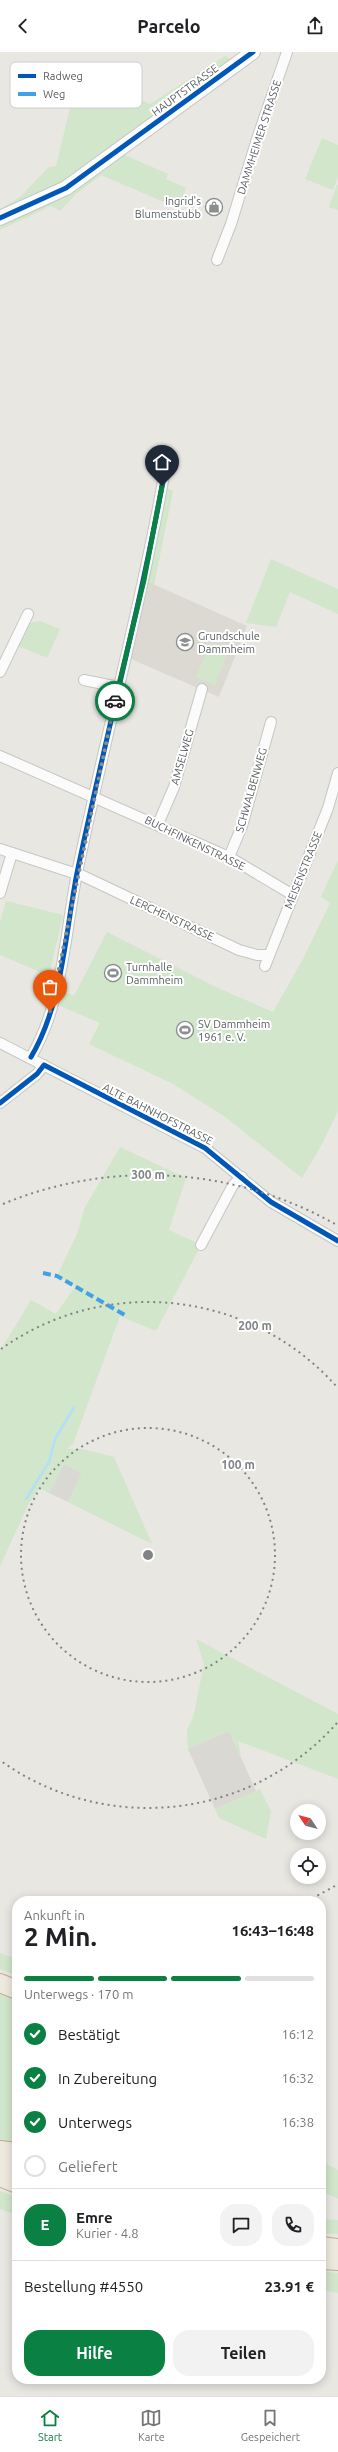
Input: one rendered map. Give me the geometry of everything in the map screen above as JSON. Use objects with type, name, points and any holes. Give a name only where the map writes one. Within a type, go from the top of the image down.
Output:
[{"type":"highway","points":[[0,1972],[12,1977]]},
{"type":"highway","points":[[0,1983],[12,1988]]},
{"type":"highway","points":[[0,2150],[12,2151]]},
{"type":"highway","points":[[0,2162],[12,2167]]},
{"type":"highway","points":[[0,2177],[12,2183]]},
{"type":"highway","points":[[0,2184],[12,2185]]},
{"type":"highway","points":[[326,2247],[338,2248]]},
{"type":"highway","points":[[326,2261],[338,2262]]},
{"type":"street","name":"HAUPTSTRASSE","points":[[0,218],[66,188],[253,52]]},
{"type":"street","name":"DAMMHEIMER STRASSE","points":[[217,260],[232,222],[257,139],[287,52]]},
{"type":"street","points":[[30,1057],[45,1029],[50,1011],[77,874],[118,687],[144,580],[165,470]]},
{"type":"street","points":[[0,672],[28,614]]},
{"type":"street","points":[[84,680],[118,687]]},
{"type":"street","name":"AMSELWEG","points":[[158,824],[174,787],[202,689]]},
{"type":"street","name":"SCHWALBENWEG","points":[[229,858],[242,826],[271,722]]},
{"type":"street","name":"BUCHFINKENSTRASSE","points":[[0,756],[94,798],[158,824],[229,858],[293,895]]},
{"type":"street","name":"MEISENSTRASSE","points":[[265,966],[328,808],[338,773]]},
{"type":"street","name":"LERCHENSTRASSE","points":[[0,849],[77,874],[239,950],[257,955],[269,955]]},
{"type":"street","points":[[0,893],[12,853]]},
{"type":"street","name":"ALTE BAHNHOFSTRASSE","points":[[0,1043],[30,1057],[205,1148],[271,1202],[338,1241]]},
{"type":"street","points":[[0,1103],[37,1074],[44,1065]]},
{"type":"street","points":[[201,1245],[233,1186],[242,1177]]},
{"type":"shaded area","name":"Grundschule Dammheim","points":[[144,580],[247,626],[219,697],[126,657]]},
{"type":"shaded area","points":[[64,1464],[82,1473],[68,1502],[49,1493]]},
{"type":"shaded area","points":[[229,1731],[256,1791],[215,1809],[188,1749]]},
{"type":"green space","points":[[225,56],[233,61],[60,184],[0,214],[0,209],[20,197],[49,167],[56,166],[70,108],[142,108],[142,100],[150,104]]},
{"type":"green space","points":[[322,138],[338,145],[338,177],[333,190],[305,179]]},
{"type":"green space","points":[[120,153],[168,174],[166,179],[186,188],[178,208],[101,175],[76,194],[60,211],[51,206],[0,230],[0,221]]},
{"type":"green space","points":[[338,185],[338,210],[329,207]]},
{"type":"green space","points":[[162,486],[173,491],[154,585],[144,580]]},
{"type":"green space","points":[[271,559],[338,589],[338,614],[290,592],[276,627],[246,623]]},
{"type":"green space","points":[[40,621],[60,629],[47,658],[18,646],[30,623]]},
{"type":"green space","points":[[210,643],[228,651],[215,685],[196,677]]},
{"type":"green space","points":[[338,860],[338,1111],[321,1146],[302,1178],[224,1116],[173,1084],[89,1044],[100,1023],[60,1006],[62,991],[74,996],[107,932],[218,988],[273,1012],[303,959],[330,903],[321,897]]},
{"type":"green space","points":[[6,901],[63,915],[49,976],[0,955],[0,922]]},
{"type":"green space","points":[[120,1147],[186,1178],[169,1230],[201,1245],[156,1331],[120,1316],[73,1444],[67,1449],[82,1449],[114,1457],[152,1544],[68,1502],[82,1473],[64,1464],[49,1493],[39,1488],[28,1505],[0,1566],[0,1351],[31,1300],[56,1314],[75,1287],[57,1276],[78,1232],[84,1209]]},
{"type":"green space","points":[[196,1639],[338,1714],[338,1779],[238,1741],[241,1757],[229,1731],[188,1749],[187,1730],[193,1718],[204,1664]]},
{"type":"green space","points":[[260,1789],[271,1811],[266,1839],[219,1818],[215,1809]]},
{"type":"green space","points":[[0,1953],[12,1957],[12,1974],[0,1969]]},
{"type":"green space","points":[[0,1989],[12,1994],[12,2145],[0,2144]]},
{"type":"green space","points":[[326,2164],[338,2170],[338,2199],[326,2193]]},
{"type":"green space","points":[[0,2191],[12,2195],[12,2213],[0,2209]]},
{"type":"green space","points":[[326,2219],[338,2220],[338,2234],[326,2233]]},
{"type":"green space","points":[[326,2272],[338,2273],[338,2293],[326,2291]]},
{"type":"waterway","points":[[26,1499],[49,1462],[55,1439],[74,1407]]},
{"type":"marked path","points":[[43,1273],[57,1276],[125,1315]]},
{"type":"cycle path","points":[[0,218],[66,188],[253,52]]},
{"type":"cycle path","points":[[31,1057],[42,1036],[50,1014],[62,968],[77,873],[145,571],[165,470]]},
{"type":"cycle path","points":[[0,1103],[37,1074],[44,1065],[205,1148],[271,1202],[338,1241]]},
{"type":"way so far","points":[[50,1011],[76,886],[77,874],[115,701]]},
{"type":"place","name":"Ingrid's Blumenstubb","points":[[214,207]]},
{"type":"place","name":"Grundschule Dammheim","points":[[185,642]]},
{"type":"place","name":"Turnhalle Dammheim","points":[[113,973]]},
{"type":"place","name":"SV Dammheim 1961 e. V.","points":[[185,1030]]},
{"type":"route","points":[[115,701],[144,580],[148,552],[162,486]]}]
